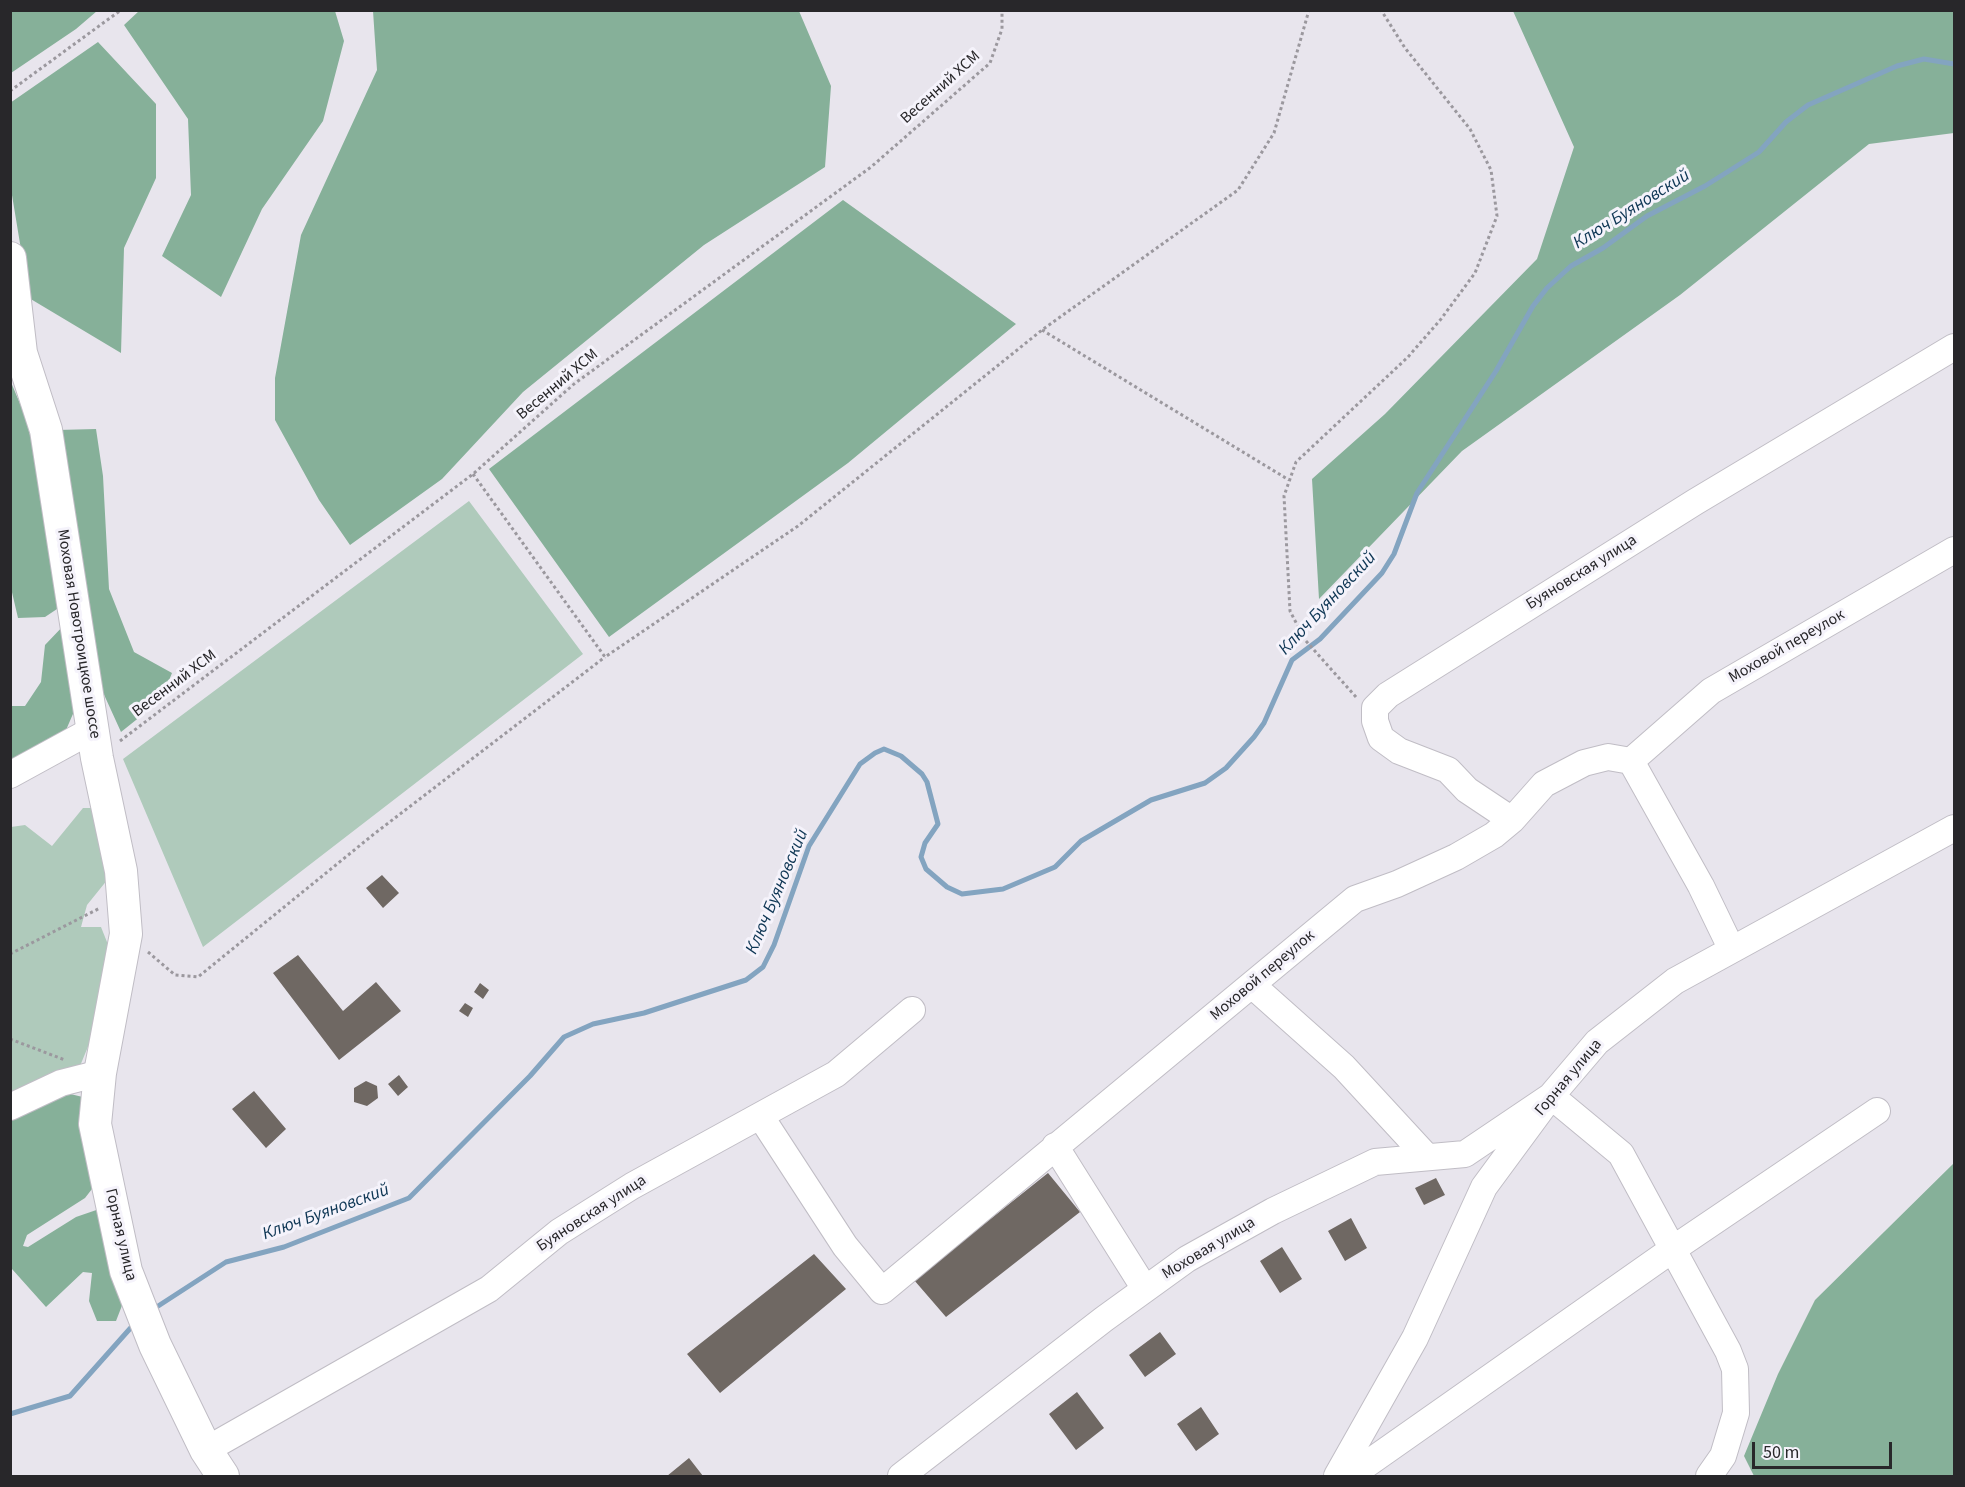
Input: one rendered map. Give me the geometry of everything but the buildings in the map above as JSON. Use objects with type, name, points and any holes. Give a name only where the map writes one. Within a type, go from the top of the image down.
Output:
[{"type":"main road","name":"Моховая Новотроицкое шоссе","points":[[10,258],[21,353],[46,430],[95,743],[121,870],[126,934],[111,1011]]},
{"type":"main road","name":"Горная улица","points":[[111,1011],[100,1073],[95,1124],[126,1272],[155,1345],[206,1450],[223,1476]]},
{"type":"street","name":"Буяновская улица","points":[[1375,714],[1375,708],[1388,695],[1695,502],[1954,346]]},
{"type":"street","name":"Моховой переулок","points":[[761,1116],[845,1246],[882,1291],[1355,898],[1397,884],[1455,857],[1494,835],[1512,820],[1544,784],[1584,763],[1608,757],[1631,761],[1711,691],[1954,550]]},
{"type":"street","points":[[1375,714],[1381,738],[1399,751],[1448,770],[1467,790],[1512,820]]},
{"type":"street","points":[[10,775],[95,743]]},
{"type":"street","points":[[1631,761],[1701,886],[1731,948]]},
{"type":"street","name":"Горная улица","points":[[1337,1476],[1415,1338],[1484,1187],[1551,1096],[1597,1042],[1675,981],[1731,948],[1954,828]]},
{"type":"street","points":[[1252,985],[1344,1067],[1427,1157]]},
{"type":"street","name":"Буяновская улица","points":[[206,1450],[489,1289],[559,1232],[614,1197],[836,1074],[912,1011]]},
{"type":"street","points":[[10,1107],[61,1083],[100,1073]]},
{"type":"street","points":[[1551,1096],[1620,1154],[1673,1249],[1735,1370],[1736,1413],[1723,1456],[1708,1476]]},
{"type":"street","name":"Моховая улица","points":[[901,1476],[1187,1259],[1263,1217],[1375,1162],[1465,1154],[1551,1096]]},
{"type":"street","points":[[1350,1476],[1673,1249],[1877,1111]]},
{"type":"street","points":[[1054,1146],[1145,1289]]},
{"type":"path","points":[[10,91],[121,10]]},
{"type":"path","name":"Весенний ХСМ","points":[[95,743],[474,474],[574,384],[871,168],[990,63],[1002,29],[1002,10]]},
{"type":"path","points":[[126,934],[175,975],[198,977],[374,834],[604,657],[798,526],[1042,330],[1238,190],[1274,133],[1309,10]]},
{"type":"path","points":[[1375,714],[1305,640],[1290,611],[1284,496],[1296,462],[1408,357],[1441,319],[1475,273],[1497,216],[1491,170],[1470,129],[1405,48],[1381,10]]},
{"type":"path","points":[[1042,330],[1290,480]]},
{"type":"path","points":[[474,474],[604,657]]},
{"type":"path","points":[[10,954],[123,896]]},
{"type":"path","points":[[10,1039],[100,1073]]},
{"type":"green space","points":[[11,10],[97,11],[76,29],[11,73]]},
{"type":"green space","points":[[139,11],[335,11],[344,41],[323,121],[262,209],[221,297],[162,256],[191,195],[188,119],[124,25]]},
{"type":"green space","points":[[373,11],[799,11],[831,86],[825,167],[704,245],[523,392],[442,479],[350,545],[319,500],[275,420],[275,378],[301,235],[377,70]]},
{"type":"green space","points":[[1513,11],[1954,11],[1954,133],[1869,144],[1680,295],[1462,451],[1319,599],[1312,479],[1385,414],[1537,259],[1574,147]]},
{"type":"green space","points":[[98,42],[156,104],[156,178],[124,248],[121,353],[29,298],[11,189],[10,103]]},
{"type":"green space","points":[[843,200],[1016,324],[848,463],[609,637],[489,469]]},
{"type":"green space","points":[[10,380],[24,413],[46,494],[66,603],[45,617],[18,618],[11,588]]},
{"type":"green space","points":[[96,429],[103,476],[109,589],[134,652],[172,673],[161,700],[121,732],[96,677],[57,430]]},
{"type":"green space","points":[[469,501],[583,654],[203,947],[123,759]]},
{"type":"green space","points":[[65,624],[79,700],[53,760],[11,777],[11,706],[25,706],[41,682],[45,645]]},
{"type":"green space","points":[[83,808],[112,808],[108,879],[87,905],[81,927],[101,927],[111,952],[99,1020],[80,1066],[11,1100],[11,827],[25,825],[52,846]]},
{"type":"green space","points":[[62,1092],[91,1099],[109,1167],[85,1198],[27,1235],[23,1246],[28,1247],[76,1217],[108,1206],[128,1290],[116,1321],[97,1321],[89,1301],[92,1273],[83,1272],[46,1307],[12,1269],[11,1120]]},
{"type":"green space","points":[[1954,1163],[1954,1476],[1754,1476],[1744,1456],[1778,1374],[1815,1300]]},
{"type":"waterway","name":"Ключ Буяновский","points":[[152,1310],[226,1262],[284,1247],[409,1198],[530,1076],[564,1037],[593,1024],[644,1013],[746,980],[763,967],[774,945],[809,846],[860,764],[875,753],[884,749],[901,756],[922,774],[927,782],[938,824],[925,843],[921,857],[926,869],[947,887],[962,894],[1003,889],[1055,867],[1081,841],[1151,800],[1205,783],[1226,768],[1264,723],[1292,660],[1320,639],[1382,573],[1394,554],[1417,493],[1496,371],[1533,306],[1547,288],[1571,266],[1603,248],[1647,216],[1705,186],[1759,152],[1786,122],[1808,105],[1897,66],[1924,59],[1954,64]]},
{"type":"waterway","name":"Ключ Буяновский","points":[[10,1414],[70,1396],[135,1323]]}]
